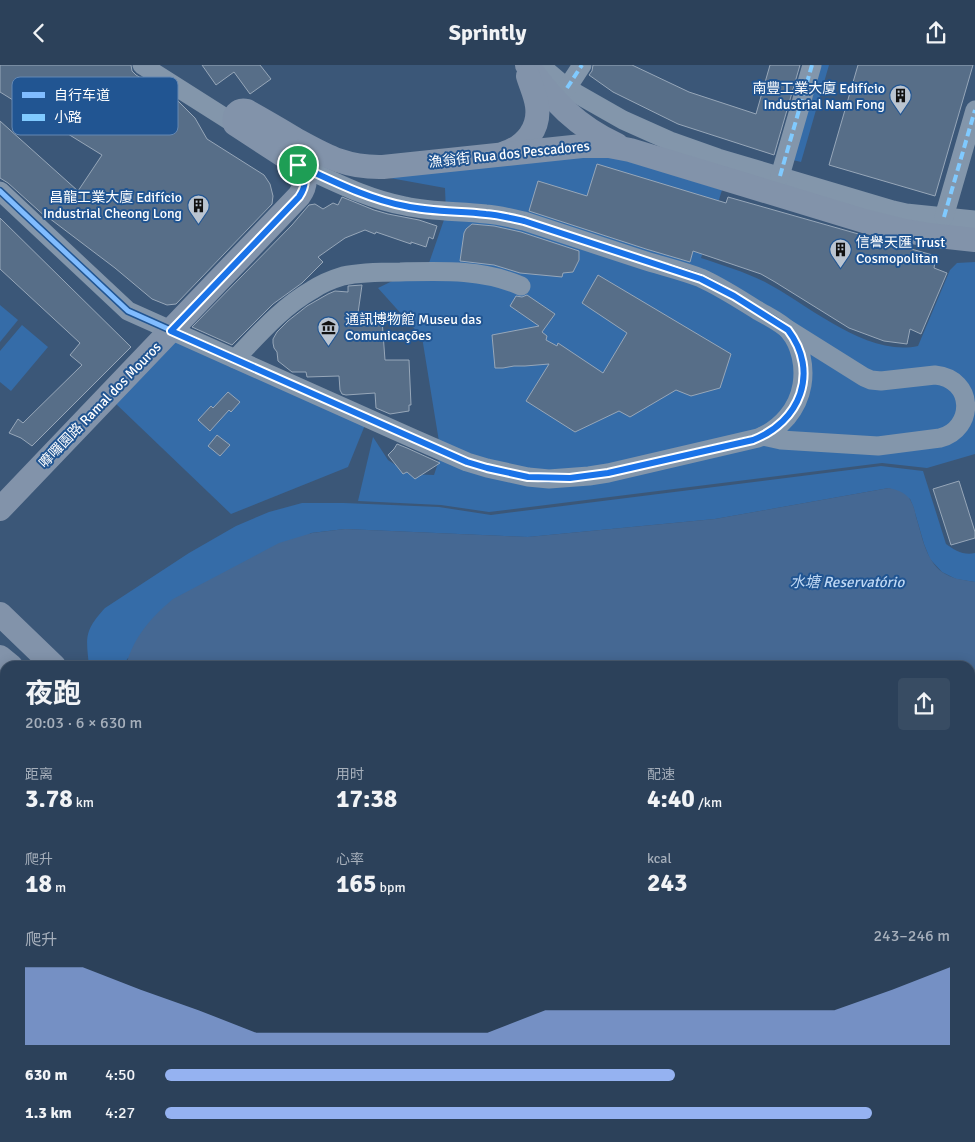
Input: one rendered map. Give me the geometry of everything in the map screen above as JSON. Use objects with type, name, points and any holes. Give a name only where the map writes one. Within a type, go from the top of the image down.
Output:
[{"type":"main road","points":[[526,65],[553,98],[574,119],[600,136],[630,150]]},
{"type":"main road","points":[[501,154],[515,150],[524,143],[531,135],[536,122],[538,111],[526,65]]},
{"type":"main road","name":"漁翁街 Rua dos Pescadores","points":[[235,124],[236,114],[241,111],[248,111],[322,154],[347,164],[365,167],[383,167],[582,145],[609,146],[630,150],[864,221],[910,231],[975,240]]},
{"type":"main road","points":[[235,124],[298,165]]},
{"type":"main road","name":"嚤囉園路 Ramal dos Mouros","points":[[0,509],[299,197],[303,191],[305,177],[298,165]]},
{"type":"main road","points":[[0,614],[49,661]]},
{"type":"street","points":[[142,65],[161,77]]},
{"type":"street","points":[[540,65],[566,88],[624,120],[670,141],[718,158],[893,210],[975,220]]},
{"type":"street","points":[[566,88],[582,65]]},
{"type":"street","points":[[780,176],[812,65]]},
{"type":"street","points":[[178,88],[235,124]]},
{"type":"street","points":[[944,217],[975,110]]},
{"type":"street","points":[[298,165],[386,202],[427,210],[487,214],[524,221],[701,279],[734,296],[864,377],[884,381],[936,375],[951,379],[959,385],[967,403],[967,415],[964,422],[960,428],[947,437],[878,446],[781,440],[763,436]]},
{"type":"street","points":[[0,191],[122,307],[135,315],[467,462],[528,477],[570,478],[608,473],[753,440],[763,436],[778,427],[790,414],[796,405],[802,389],[802,360],[797,344],[788,330]]},
{"type":"street","points":[[235,359],[279,314],[311,290],[344,276],[377,272],[456,271],[494,277],[521,287]]},
{"type":"shaded area","points":[[817,65],[829,65],[801,162],[789,159]]},
{"type":"shaded area","points":[[605,154],[722,190],[701,258],[765,282],[838,327],[878,344],[898,347],[918,346],[950,270],[957,263],[975,262],[975,454],[927,468],[882,463],[489,512],[441,505],[358,501],[373,437],[388,460],[409,474],[434,475],[441,454],[422,337],[378,288],[429,263],[446,214],[445,188],[368,174]]},
{"type":"shaded area","points":[[0,305],[18,320],[0,342]]},
{"type":"shaded area","points":[[22,325],[48,347],[11,391],[0,382],[0,351]]},
{"type":"shaded area","points":[[176,338],[365,425],[348,467],[231,514],[114,402]]},
{"type":"shaded area","points":[[881,466],[923,471],[946,544],[963,553],[975,553],[975,582],[956,579],[942,572],[930,559],[910,499],[889,488],[715,519],[528,537],[345,529],[311,533],[127,661],[88,661],[88,635],[93,623],[105,608],[189,553],[236,526],[269,512],[302,503],[344,503],[439,507],[491,515]]},
{"type":"water","name":"水塘 Reservatório","points":[[889,488],[898,490],[910,500],[928,554],[936,567],[950,576],[975,582],[975,661],[128,661],[138,637],[157,613],[173,599],[279,543],[312,533],[345,529],[528,537],[715,519]]},
{"type":"building","points":[[0,65],[131,65],[132,71],[139,77],[12,77],[12,99],[0,92]]},
{"type":"building","points":[[202,65],[260,65],[271,79],[250,94],[234,72],[216,85]]},
{"type":"building","points":[[593,65],[632,65],[689,92],[756,114],[770,65],[800,65],[774,155],[678,124],[613,92],[589,75]]},
{"type":"building","name":"南豐工業大廈 Edifício Industrial Nam Fong","points":[[858,65],[973,65],[935,196],[829,165]]},
{"type":"building","points":[[178,101],[195,118],[207,139],[264,175],[270,184],[273,196],[272,204],[176,304],[167,305],[152,299],[115,268],[48,219],[0,178],[0,121],[12,132],[12,135],[16,135],[78,191],[102,155],[70,135],[178,135]]},
{"type":"building","name":"信譽天匯 Trust Cosmopolitan","points":[[597,164],[726,203],[728,197],[936,256],[934,268],[947,273],[921,334],[910,329],[907,344],[884,341],[849,328],[761,274],[693,251],[690,262],[529,211],[538,181],[587,196]]},
{"type":"building","points":[[342,197],[374,210],[437,226],[433,239],[429,237],[426,247],[365,230],[345,238],[318,257],[323,262],[302,283],[273,304],[232,345],[192,327],[292,225],[309,205],[315,204],[323,209],[333,203],[338,205]]},
{"type":"building","points":[[0,218],[131,347],[32,446],[21,438],[9,433],[18,419],[23,423],[82,365],[70,355],[80,343],[0,269]]},
{"type":"building","points":[[472,224],[494,226],[521,232],[579,251],[579,260],[573,272],[563,273],[562,277],[520,273],[494,265],[460,261],[464,233]]},
{"type":"building","points":[[598,275],[731,354],[720,388],[691,396],[676,390],[630,417],[619,411],[575,432],[526,401],[549,364],[495,368],[492,335],[539,326],[510,306],[516,296],[522,297],[527,295],[555,314],[542,332],[547,336],[546,340],[557,346],[558,343],[603,373],[627,333],[582,303]]},
{"type":"building","name":"通訊博物館 Museu das Comunicações","points":[[362,285],[357,320],[382,320],[385,360],[409,360],[411,405],[409,405],[409,411],[390,414],[376,408],[375,393],[342,394],[339,376],[307,377],[306,372],[292,372],[278,361],[273,339],[288,321],[307,306],[328,294],[335,291],[348,292],[348,286]]},
{"type":"building","points":[[228,392],[240,402],[231,412],[229,410],[210,431],[198,420]]},
{"type":"building","points":[[217,435],[230,445],[220,456],[208,446]]},
{"type":"building","points":[[397,444],[440,463],[415,479],[407,472],[403,474],[388,455]]},
{"type":"building","points":[[959,481],[975,532],[975,538],[951,545],[933,489]]},
{"type":"marked path","points":[[567,88],[582,65]]},
{"type":"marked path","points":[[780,176],[812,65]]},
{"type":"marked path","points":[[944,217],[975,110]]},
{"type":"cycle path","points":[[0,191],[128,311],[412,438],[467,462],[487,468],[528,477],[549,479],[608,473],[758,438],[781,424],[797,402],[802,385],[803,371],[797,343],[789,331],[778,322],[730,293],[701,278],[524,221],[496,215],[415,208],[391,203],[350,189],[298,165]]},
{"type":"place","name":"南豐工業大廈 Edifício Industrial Nam Fong","points":[[901,115]]},
{"type":"place","name":"昌龍工業大廈 Edifício Industrial Cheong Long","points":[[198,224]]},
{"type":"place","name":"信譽天匯 Trust Cosmopolitan","points":[[840,269]]},
{"type":"place","name":"通訊博物館 Museu das Comunicações","points":[[329,346]]},
{"type":"route","points":[[298,165],[386,202],[427,210],[487,214],[524,221],[701,279],[734,296],[792,334],[801,355],[803,372],[802,389],[796,405],[778,427],[753,440],[589,477],[549,479],[528,477],[467,462],[171,331],[299,197],[303,191],[305,177],[298,165]]}]
